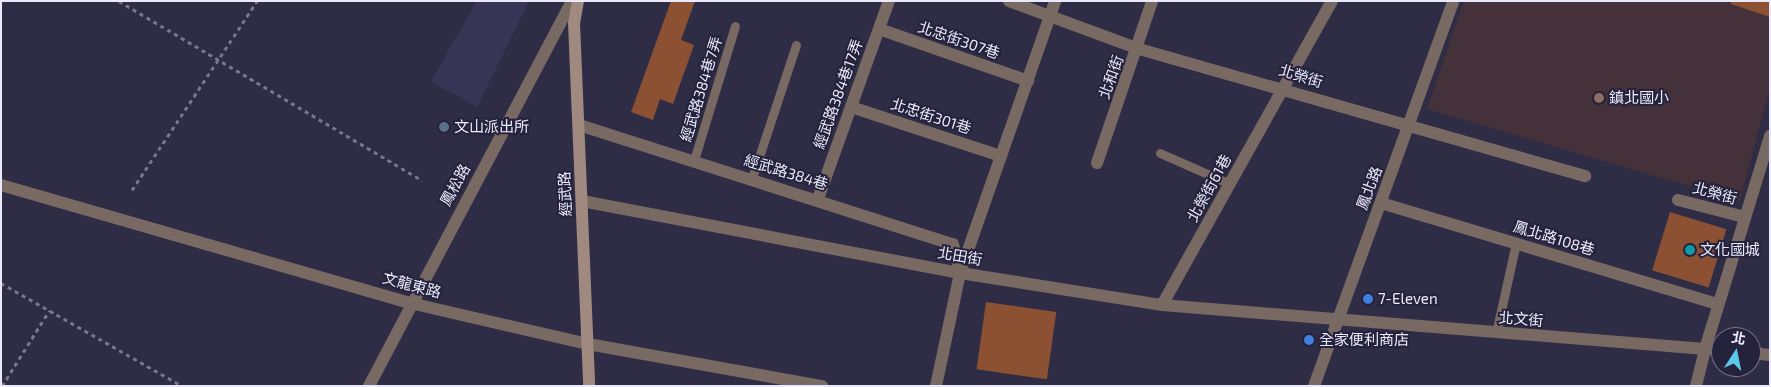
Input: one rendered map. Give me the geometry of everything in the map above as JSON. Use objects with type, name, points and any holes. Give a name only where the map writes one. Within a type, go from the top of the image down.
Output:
[{"type":"main road","name":"經武路","points":[[578,1],[574,23],[589,386]]},
{"type":"street","name":"鳳松路","points":[[369,386],[410,303],[572,1]]},
{"type":"street","name":"經武路384巷17弄","points":[[818,198],[889,1]]},
{"type":"street","name":"北榮街","points":[[1009,1],[1053,8],[1139,49],[1285,88],[1409,130],[1585,176]]},
{"type":"street","name":"北和街","points":[[1097,164],[1139,49],[1152,1]]},
{"type":"street","name":"北榮街61巷","points":[[1162,305],[1332,1]]},
{"type":"street","name":"鳳北路","points":[[1314,386],[1335,322],[1409,130],[1453,1]]},
{"type":"street","points":[[936,386],[960,273],[1053,8]]},
{"type":"street","name":"北忠街307巷","points":[[879,29],[1028,81]]},
{"type":"street","name":"北忠街301巷","points":[[851,107],[1001,156]]},
{"type":"street","name":"經武路384巷","points":[[579,125],[818,198],[953,244],[960,273]]},
{"type":"street","points":[[1696,386],[1718,304],[1770,136]]},
{"type":"street","name":"文龍東路","points":[[1,185],[410,303],[588,344],[822,386]]},
{"type":"street","name":"北榮街","points":[[1678,200],[1744,217]]},
{"type":"street","name":"北田街","points":[[582,201],[960,273],[1162,305],[1335,322]]},
{"type":"street","name":"鳳北路108巷","points":[[1381,203],[1718,304]]},
{"type":"street","name":"北文街","points":[[1335,322],[1711,349]]},
{"type":"lane","name":"經武路384巷7弄","points":[[694,160],[735,26]]},
{"type":"lane","points":[[752,178],[796,45]]},
{"type":"lane","points":[[1160,153],[1230,184]]},
{"type":"lane","points":[[1496,334],[1516,243]]},
{"type":"path","points":[[119,1],[219,62],[422,180]]},
{"type":"path","points":[[132,190],[219,62],[257,1]]},
{"type":"path","points":[[1,283],[182,386]]},
{"type":"path","points":[[2,386],[49,311]]},
{"type":"shaded area","points":[[477,1],[529,1],[477,107],[431,81]]},
{"type":"shaded area","name":"鎮北國小","points":[[1464,1],[1770,1],[1770,88],[1740,201],[1427,109]]},
{"type":"building","points":[[671,1],[695,1],[681,40],[694,45],[673,104],[660,99],[653,120],[631,112]]},
{"type":"building","points":[[1731,1],[1770,1],[1770,17],[1731,4]]},
{"type":"building","name":"文化國城","points":[[1670,212],[1726,229],[1709,288],[1652,270]]},
{"type":"building","points":[[986,302],[1056,312],[1047,379],[977,369]]},
{"type":"place","name":"鎮北國小","points":[[1599,98]]},
{"type":"place","name":"文山派出所","points":[[444,127]]},
{"type":"place","name":"文化國城","points":[[1690,250]]},
{"type":"place","name":"7-Eleven","points":[[1368,299]]},
{"type":"place","name":"全家便利商店","points":[[1309,340]]}]
